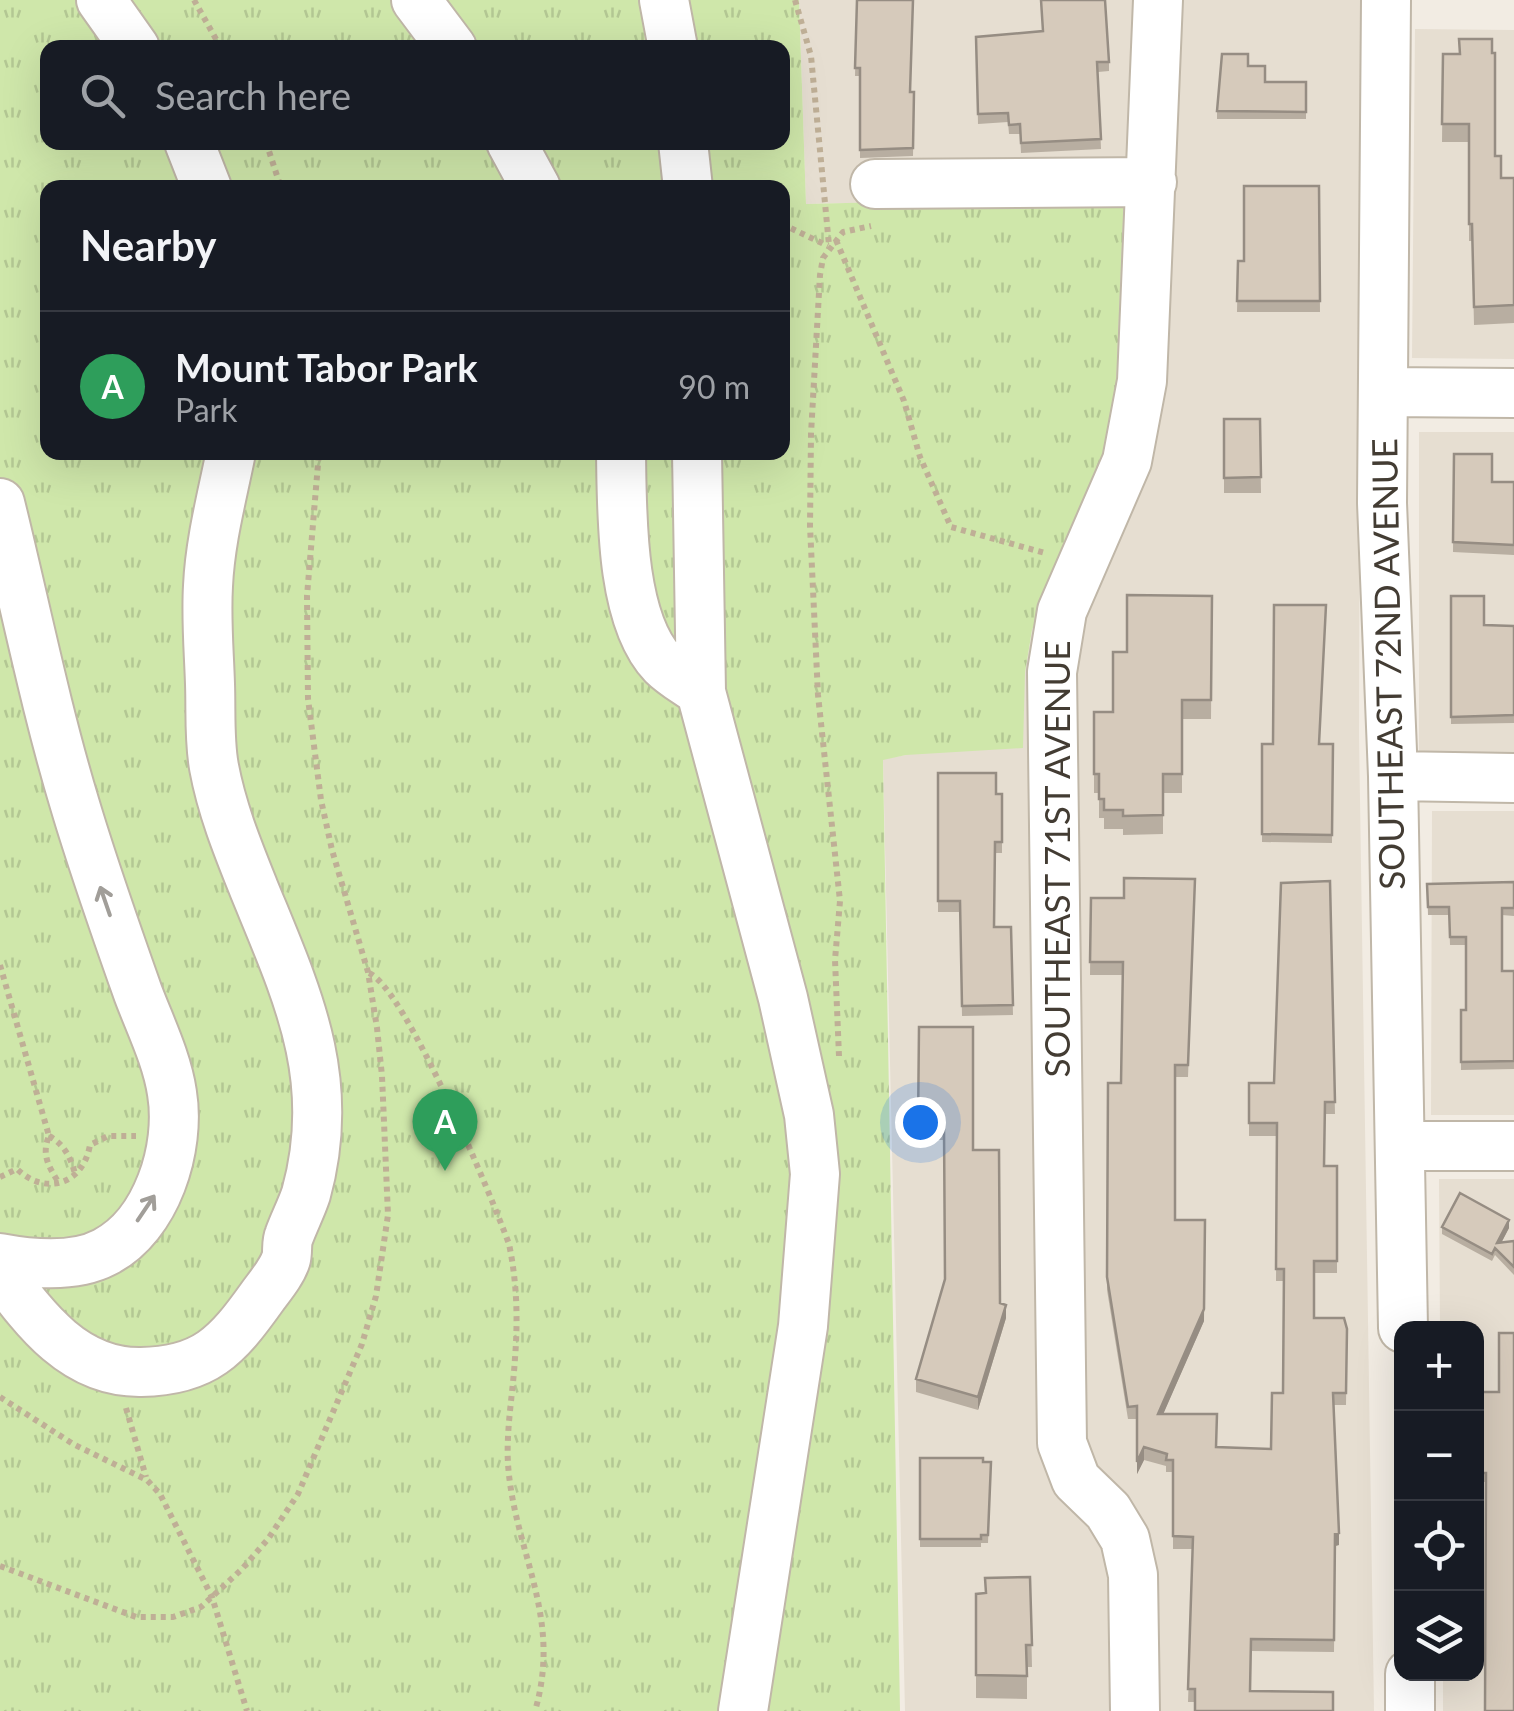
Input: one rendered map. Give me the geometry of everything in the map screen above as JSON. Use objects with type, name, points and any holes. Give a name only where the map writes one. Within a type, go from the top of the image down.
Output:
[{"type":"street","points":[[101,0],[128,40]]},
{"type":"street","points":[[416,0],[446,40]]},
{"type":"street","points":[[664,0],[672,40]]},
{"type":"street","name":"SOUTHEAST 71ST AVENUE","points":[[1135,1711],[1133,1575],[1125,1539],[1108,1511],[1076,1480],[1062,1442],[1052,672],[1062,612],[1127,461],[1137,415],[1142,382],[1158,0]]},
{"type":"street","name":"SOUTHEAST 72ND AVENUE","points":[[1386,0],[1382,504],[1393,776],[1403,1321]]},
{"type":"street","points":[[192,150],[204,180]]},
{"type":"street","points":[[515,150],[532,180]]},
{"type":"street","points":[[684,150],[687,180]]},
{"type":"street","points":[[880,205],[1152,182]]},
{"type":"street","points":[[1384,392],[1514,393]]},
{"type":"street","points":[[0,1272],[28,1311],[75,1354],[100,1367],[138,1372],[170,1370],[204,1360],[235,1334],[286,1258],[288,1238],[306,1194],[318,1106],[316,1070],[292,981],[227,819],[211,738],[208,587],[212,546],[230,460]]},
{"type":"street","points":[[621,460],[626,543],[638,621],[663,664],[701,692]]},
{"type":"street","points":[[697,460],[701,692],[804,1086],[815,1174],[803,1326],[743,1711]]},
{"type":"street","points":[[0,503],[74,802],[172,1092],[173,1131],[165,1173],[134,1226],[64,1290],[60,1305],[63,1320],[82,1340],[95,1346],[125,1354],[174,1352],[206,1335],[271,1247],[288,1238]]},
{"type":"street","points":[[1393,776],[1514,778]]},
{"type":"street","points":[[1400,1146],[1514,1146]]},
{"type":"street","points":[[0,1258],[56,1263],[103,1254]]},
{"type":"street","points":[[1410,1681],[1410,1711]]},
{"type":"path","points":[[194,0],[216,40]]},
{"type":"path","points":[[794,0],[811,56],[829,246],[820,275],[815,342],[810,526],[816,676],[840,901],[835,960],[840,1047],[834,1072],[827,1079],[804,1086]]},
{"type":"path","points":[[269,150],[278,180]]},
{"type":"path","points":[[829,246],[880,205]]},
{"type":"path","points":[[790,228],[829,246]]},
{"type":"path","points":[[835,239],[904,400],[920,458],[951,527],[1052,555],[1077,576]]},
{"type":"path","points":[[0,1566],[136,1617],[173,1618],[201,1607],[268,1539],[298,1494],[362,1344],[376,1296],[386,1250],[388,1176],[382,1076],[368,972],[320,800],[308,698],[307,596],[318,460]]},
{"type":"path","points":[[0,965],[49,1136],[44,1147],[47,1165],[59,1183]]},
{"type":"path","points":[[368,972],[382,982],[411,1022],[509,1244],[516,1279],[517,1322],[508,1466],[541,1609],[542,1675],[535,1711]]},
{"type":"path","points":[[49,1136],[70,1157],[76,1174]]},
{"type":"path","points":[[0,1177],[16,1169],[29,1180],[59,1183],[82,1169],[90,1145],[108,1136],[133,1136]]},
{"type":"path","points":[[126,1391],[128,1426],[147,1480],[173,1514],[212,1596],[247,1711]]},
{"type":"path","points":[[0,1396],[73,1444],[147,1480]]},
{"type":"shaded area","points":[[799,0],[1361,0],[1359,735],[1374,1711],[905,1711],[883,759],[906,755],[1025,673],[1032,630],[1107,442],[1123,197],[806,204]]},
{"type":"shaded area","points":[[1415,29],[1514,30],[1514,359],[1412,358]]},
{"type":"shaded area","points":[[1419,432],[1514,432],[1514,754],[1419,754]]},
{"type":"shaded area","points":[[1432,811],[1514,811],[1514,1115],[1431,1115]]},
{"type":"shaded area","points":[[1439,1179],[1514,1179],[1514,1711],[1443,1711],[1443,1681],[1484,1681],[1484,1321],[1440,1321]]},
{"type":"green space","points":[[0,0],[799,0],[806,204],[1124,196],[1115,411],[1107,442],[1032,630],[1025,673],[1023,748],[906,755],[883,760],[900,1711],[0,1711]]},
{"type":"building","points":[[857,0],[913,0],[913,148],[860,150],[860,68],[855,68]]},
{"type":"building","points":[[1041,0],[1105,0],[1109,62],[1097,62],[1101,139],[1021,143],[1020,124],[1009,125],[1008,113],[978,114],[976,37],[1043,31]]},
{"type":"building","points":[[1459,39],[1492,39],[1495,53],[1495,156],[1501,156],[1501,178],[1514,178],[1514,305],[1474,307],[1469,124],[1442,124],[1443,54],[1460,54]]},
{"type":"building","points":[[1222,54],[1248,54],[1248,66],[1265,66],[1265,82],[1306,82],[1306,112],[1217,111]]},
{"type":"building","points":[[1244,186],[1319,186],[1320,301],[1237,301],[1238,261],[1244,261]]},
{"type":"building","points":[[1224,419],[1260,419],[1261,477],[1224,478]]},
{"type":"building","points":[[1454,454],[1492,454],[1492,482],[1514,482],[1514,545],[1453,542]]},
{"type":"building","points":[[1127,595],[1212,596],[1211,700],[1182,700],[1182,774],[1163,774],[1163,815],[1123,816],[1123,810],[1104,810],[1104,799],[1099,799],[1099,774],[1094,774],[1094,712],[1113,712],[1113,652],[1127,652]]},
{"type":"building","points":[[1451,596],[1484,596],[1484,625],[1514,626],[1514,715],[1451,717]]},
{"type":"building","points":[[1274,605],[1326,605],[1319,744],[1333,744],[1332,835],[1262,834],[1262,744],[1273,744]]},
{"type":"building","points":[[938,773],[996,773],[996,794],[1002,794],[1002,842],[995,842],[994,927],[1011,927],[1013,1005],[962,1006],[960,901],[938,901]]},
{"type":"building","points":[[1124,878],[1195,879],[1188,1065],[1175,1065],[1175,1220],[1205,1220],[1204,1309],[1158,1414],[1217,1414],[1216,1447],[1271,1449],[1272,1393],[1283,1393],[1284,1269],[1276,1269],[1277,1123],[1249,1123],[1249,1083],[1274,1083],[1281,883],[1330,881],[1335,1102],[1325,1102],[1324,1166],[1337,1166],[1337,1261],[1314,1261],[1314,1318],[1344,1318],[1347,1329],[1346,1393],[1333,1393],[1339,1533],[1335,1534],[1334,1640],[1251,1639],[1250,1691],[1333,1692],[1333,1711],[1195,1711],[1195,1689],[1188,1689],[1193,1537],[1173,1536],[1173,1460],[1166,1460],[1167,1454],[1144,1447],[1137,1462],[1137,1406],[1128,1407],[1107,1277],[1108,1083],[1121,1083],[1123,962],[1090,962],[1091,898],[1124,898]]},
{"type":"building","points":[[1514,882],[1514,908],[1502,908],[1502,971],[1514,971],[1514,1061],[1461,1062],[1466,937],[1450,937],[1449,907],[1428,907],[1427,884]]},
{"type":"building","points":[[919,1027],[973,1027],[973,1150],[999,1150],[1000,1303],[1006,1305],[978,1397],[916,1379],[945,1279],[944,1127],[918,1127]]},
{"type":"building","points":[[1460,1193],[1509,1220],[1497,1243],[1514,1241],[1514,1267],[1495,1248],[1492,1254],[1442,1227]]},
{"type":"building","points":[[1499,1333],[1514,1333],[1514,1711],[1485,1711],[1484,1392],[1499,1392]]},
{"type":"building","points":[[920,1458],[983,1458],[983,1462],[991,1462],[988,1535],[981,1535],[981,1539],[920,1539]]},
{"type":"building","points":[[1030,1577],[1032,1645],[1026,1645],[1027,1676],[976,1675],[976,1594],[986,1593],[985,1578]]},
{"type":"place","name":"Mount Tabor Park","points":[[445,1171]]}]
